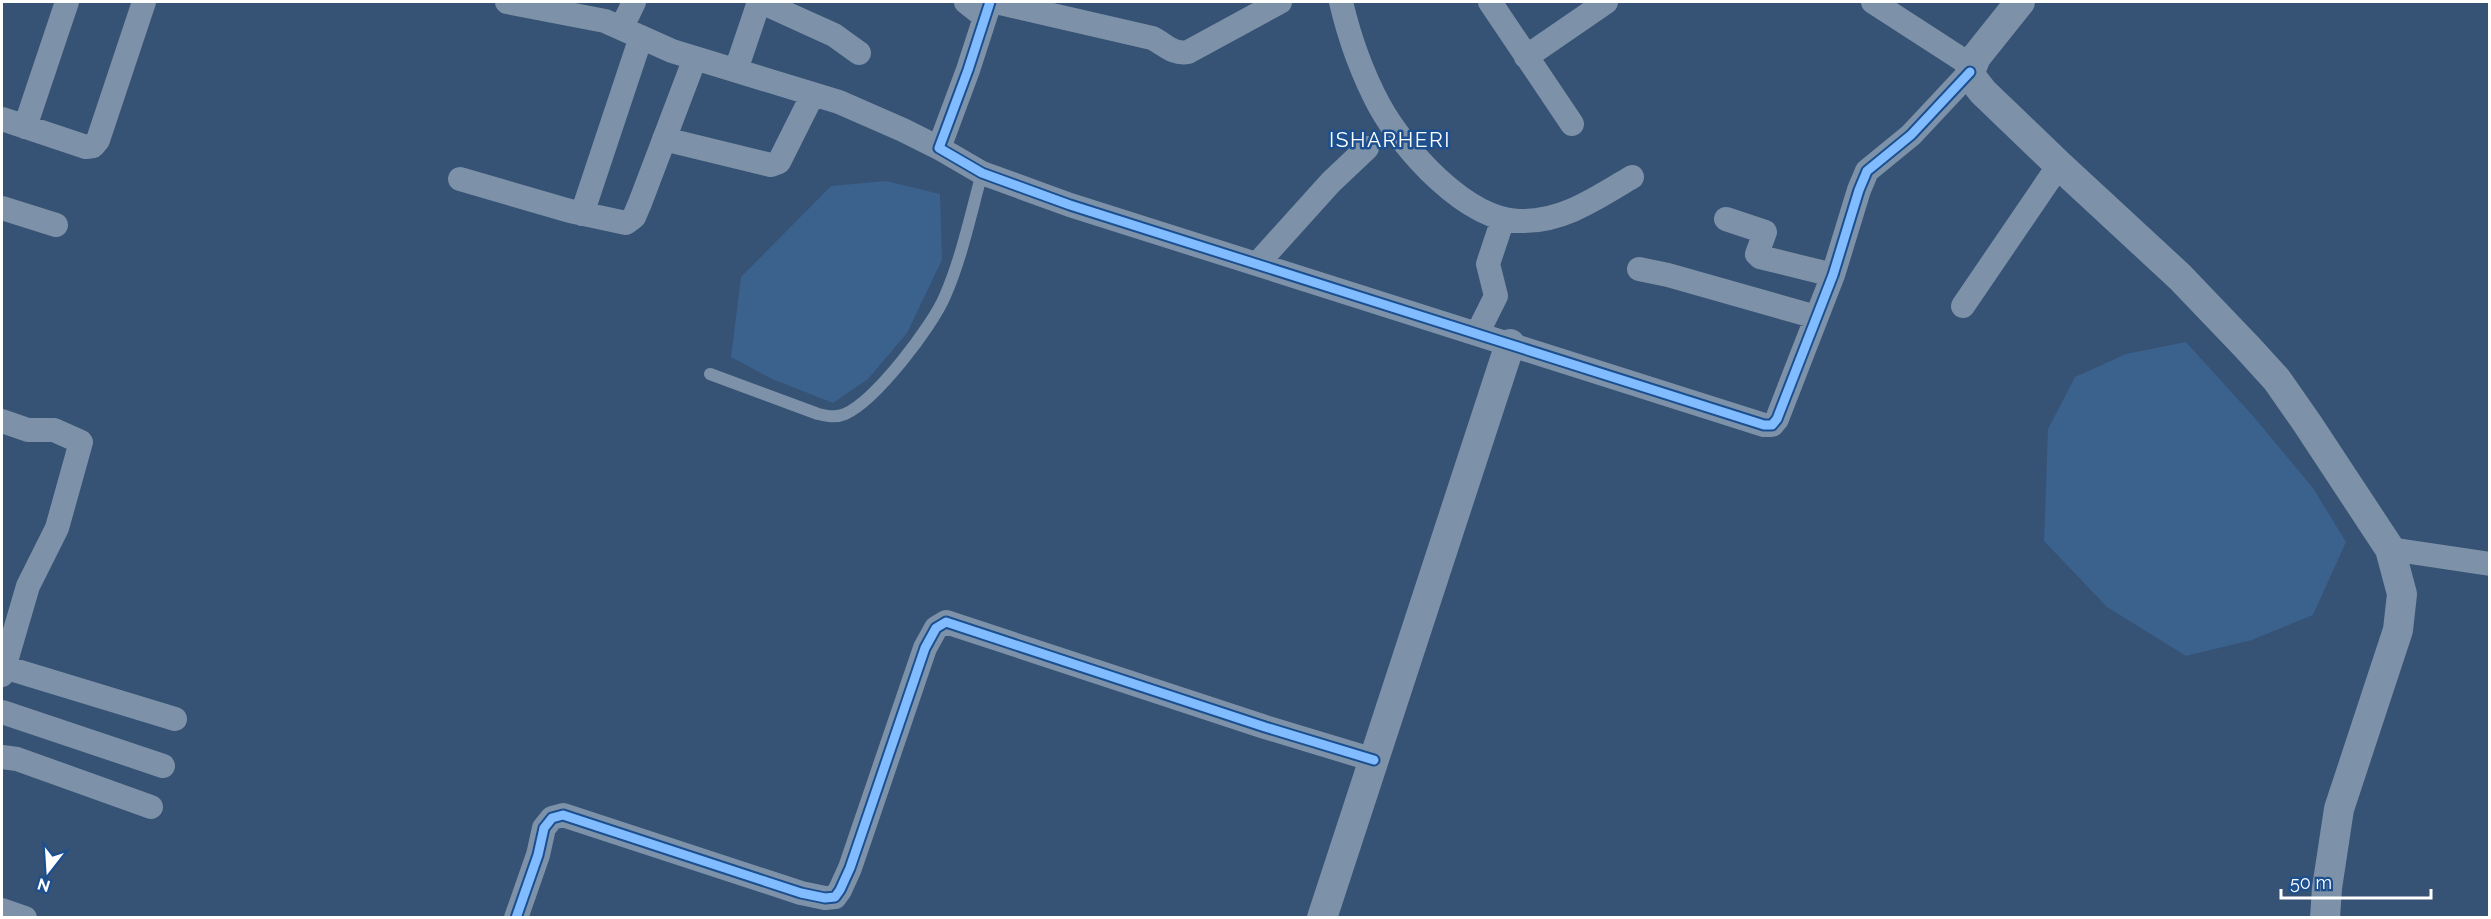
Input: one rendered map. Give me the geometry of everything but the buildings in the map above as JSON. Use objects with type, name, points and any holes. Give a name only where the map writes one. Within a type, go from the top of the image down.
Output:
[{"type":"street","points":[[25,127],[67,2]]},
{"type":"street","points":[[2,119],[86,147],[93,146],[98,140],[144,2]]},
{"type":"street","points":[[507,2],[605,21],[630,16]]},
{"type":"street","points":[[736,70],[760,2],[834,34],[859,53]]},
{"type":"street","points":[[966,2],[1152,38],[1181,54],[1280,2]]},
{"type":"street","points":[[1341,2],[1346,25],[1379,105],[1433,175],[1464,201],[1484,213],[1503,219],[1520,221],[1549,219],[1581,208],[1632,177]]},
{"type":"street","points":[[1490,2],[1572,124]]},
{"type":"street","points":[[1526,57],[1606,2]]},
{"type":"street","points":[[1873,2],[1971,69],[1972,78],[1983,92],[2180,278],[2270,371],[2314,432],[2390,549],[2402,594],[2398,630],[2339,810],[2327,888],[2325,918]]},
{"type":"street","points":[[630,16],[672,51],[813,94],[878,118],[982,172],[1070,205],[1764,426],[1772,425],[1777,419],[1833,275],[1867,171],[1911,135],[1971,69],[1976,57],[2020,2]]},
{"type":"street","points":[[939,148],[991,7]]},
{"type":"street","points":[[582,214],[630,16]]},
{"type":"street","points":[[460,179],[582,214],[626,223],[634,217],[695,58]]},
{"type":"street","points":[[664,139],[771,165],[779,162],[813,94]]},
{"type":"street","points":[[1257,264],[1331,182],[1367,148]]},
{"type":"street","points":[[1963,306],[2059,165]]},
{"type":"street","points":[[2,208],[56,225]]},
{"type":"street","points":[[1477,334],[1496,296],[1488,264],[1503,219]]},
{"type":"street","points":[[1726,219],[1766,232],[1758,250],[1757,255],[1760,257],[1833,275]]},
{"type":"street","points":[[1639,269],[1816,317]]},
{"type":"street","points":[[1322,918],[1510,344]]},
{"type":"street","points":[[4,429],[61,432],[77,438],[81,446],[57,528],[28,586],[3,671],[175,719]]},
{"type":"street","points":[[2390,549],[2490,564]]},
{"type":"street","points":[[516,918],[538,855],[544,828],[552,818],[563,815],[801,893],[825,898],[835,897],[849,868],[925,648],[936,628],[946,622],[1264,727],[1374,760]]},
{"type":"street","points":[[2,712],[163,766]]},
{"type":"street","points":[[2,757],[17,759],[151,807]]},
{"type":"street","points":[[2,910],[25,918]]},
{"type":"lane","points":[[710,374],[818,414],[833,417],[846,414],[878,388],[915,345],[945,297],[982,172]]},
{"type":"water","points":[[886,181],[940,194],[942,260],[907,333],[868,379],[833,403],[772,379],[731,357],[741,277],[831,186]]},
{"type":"water","points":[[2186,342],[2254,417],[2313,488],[2346,542],[2313,615],[2252,640],[2186,656],[2107,607],[2044,541],[2048,429],[2075,377],[2126,354]]},
{"type":"cycle path","points":[[990,2],[939,148],[982,173],[1070,205],[1764,425],[1772,425],[1777,419],[1833,275],[1867,171],[1911,135],[1970,72]]},
{"type":"cycle path","points":[[516,918],[538,855],[544,828],[552,818],[563,815],[801,893],[825,898],[835,897],[850,868],[925,648],[936,628],[946,622],[1265,727],[1374,760]]},
{"type":"district","name":"ISHARHERI","points":[[1390,140]]}]
